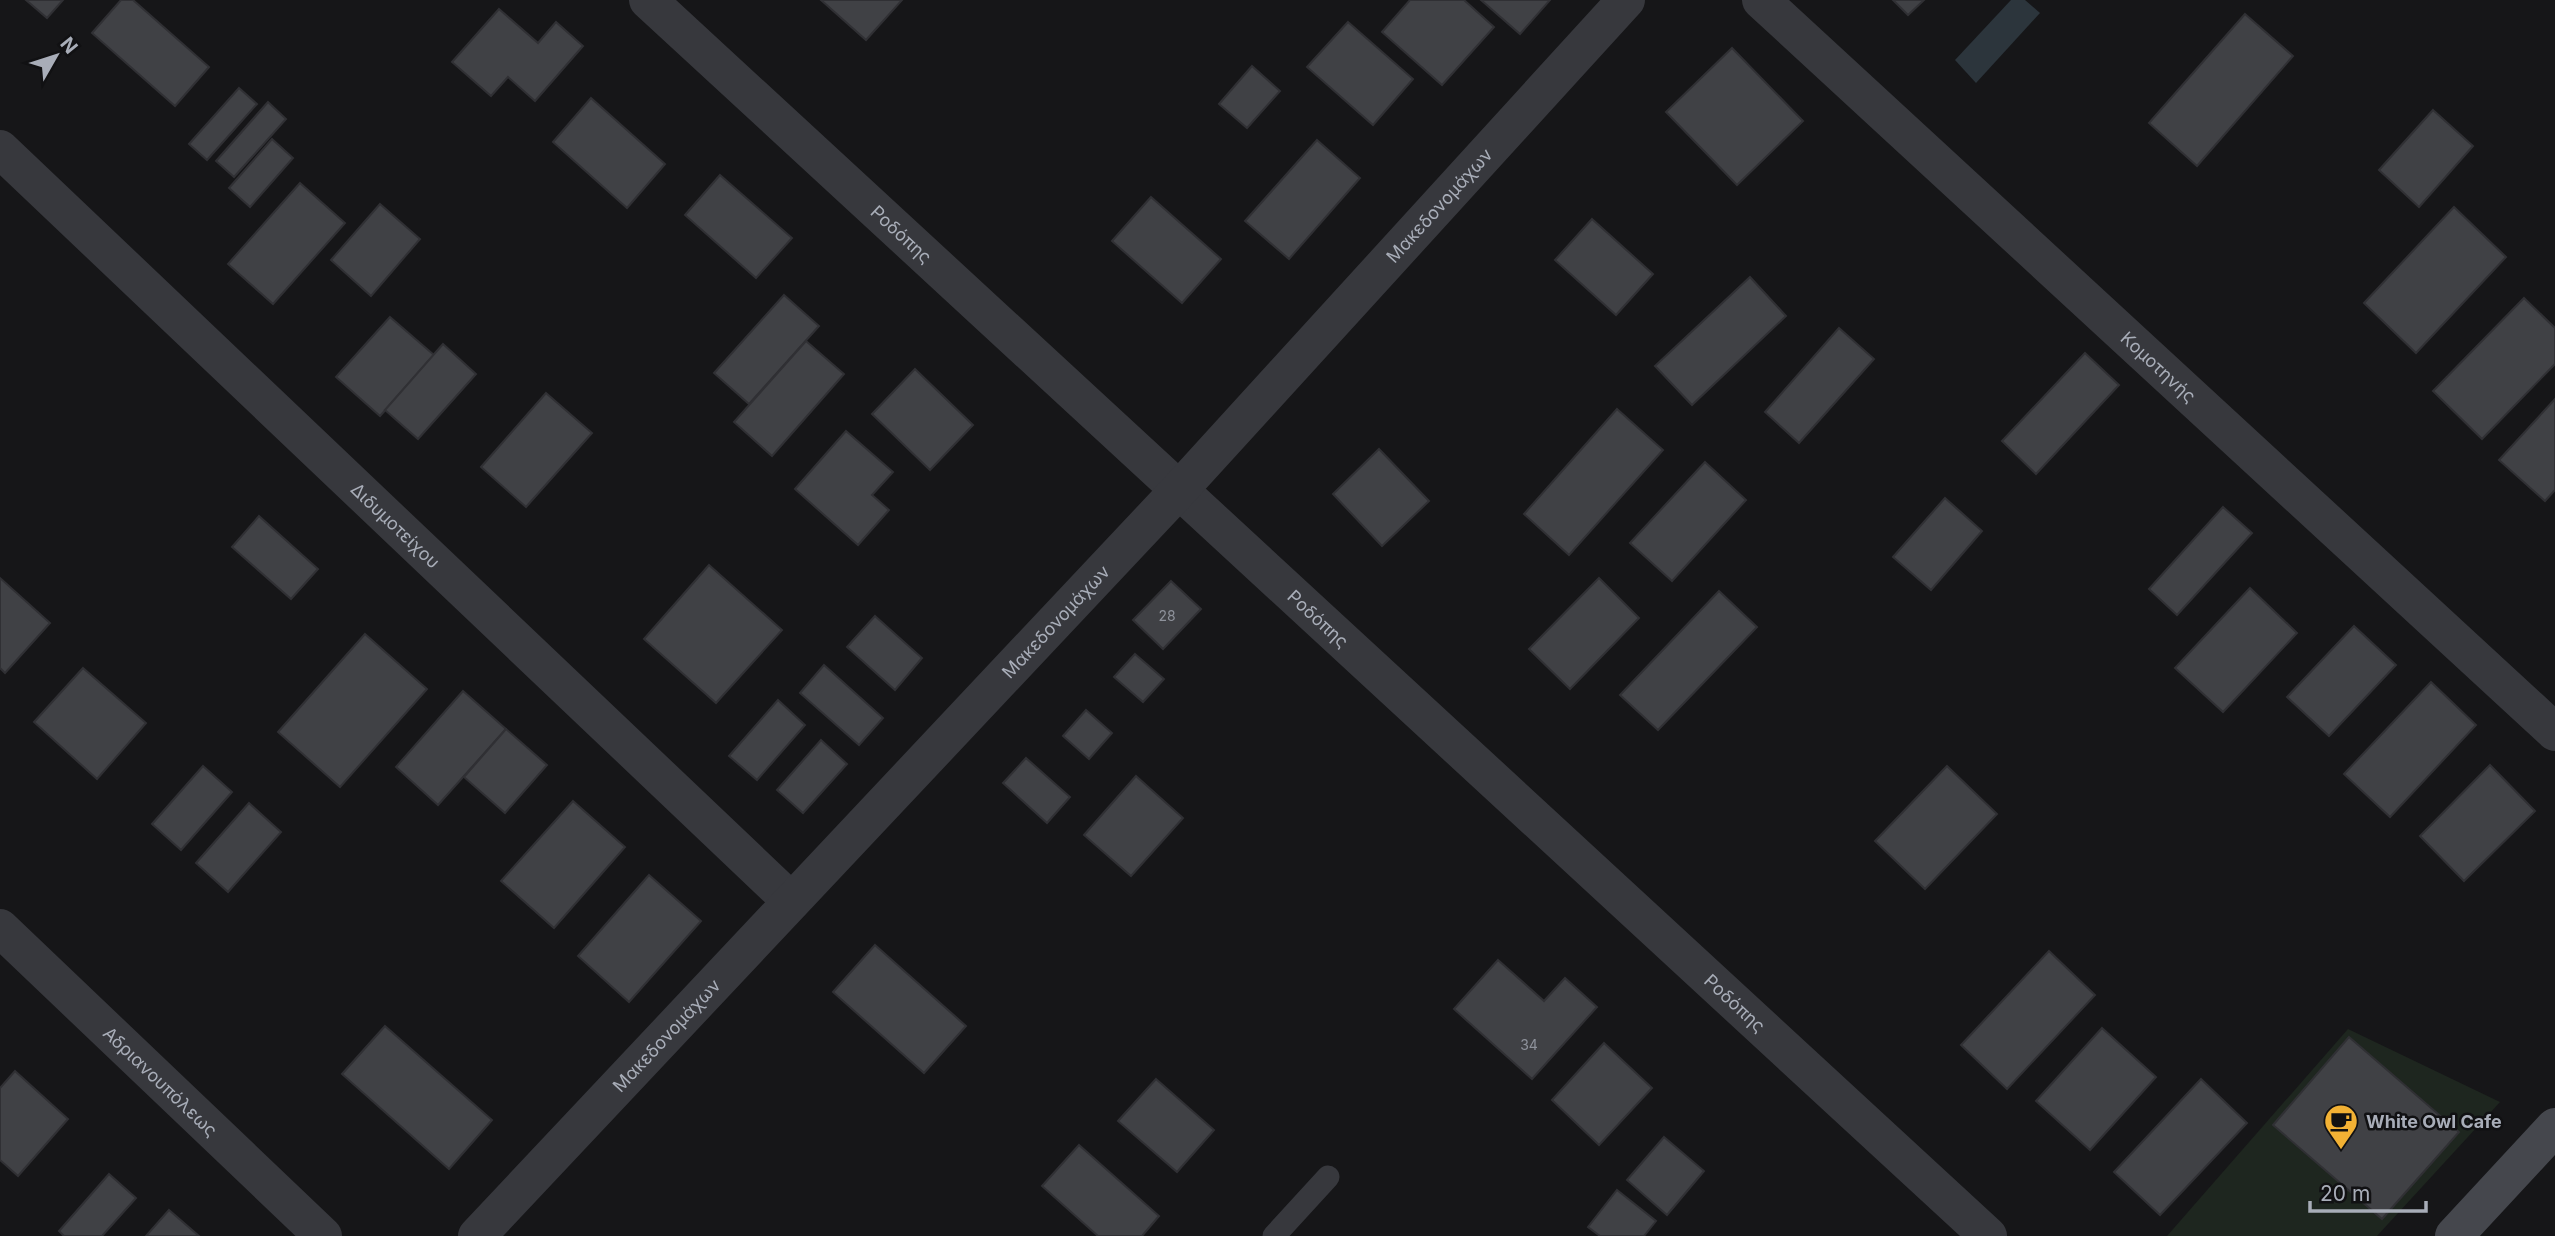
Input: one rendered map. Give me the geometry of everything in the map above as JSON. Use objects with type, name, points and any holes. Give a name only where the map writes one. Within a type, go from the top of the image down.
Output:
[{"type":"street","name":"Ροδόπης","points":[[648,0],[1988,1236]]},
{"type":"street","name":"Μακεδονομάχων","points":[[477,1236],[790,900],[1179,490],[1626,0]]},
{"type":"street","name":"Κομοτηνής","points":[[1760,0],[2555,732]]},
{"type":"street","name":"Διδυμοτείχου","points":[[0,149],[790,900]]},
{"type":"street","name":"Αδριανουπόλεως","points":[[0,928],[323,1236]]},
{"type":"street","points":[[2454,1236],[2555,1127]]},
{"type":"lane","points":[[1274,1236],[1328,1177]]},
{"type":"shaded area","points":[[2011,0],[2025,0],[2040,13],[1976,83],[1955,60]]},
{"type":"shaded area","points":[[2348,1029],[2500,1102],[2377,1236],[2167,1236]]},
{"type":"building","points":[[26,0],[63,0],[47,18]]},
{"type":"building","points":[[121,0],[133,0],[209,67],[175,106],[92,33]]},
{"type":"building","points":[[821,0],[902,0],[866,40]]},
{"type":"building","points":[[1410,0],[1464,0],[1494,27],[1442,85],[1382,32]]},
{"type":"building","points":[[1481,0],[1550,0],[1520,34]]},
{"type":"building","points":[[1893,0],[1924,0],[1908,15]]},
{"type":"building","points":[[499,9],[538,43],[556,22],[583,46],[535,101],[508,77],[491,96],[452,62]]},
{"type":"building","points":[[2245,14],[2293,56],[2197,166],[2149,123]]},
{"type":"building","points":[[1348,22],[1413,79],[1373,125],[1307,67]]},
{"type":"building","points":[[1732,48],[1803,121],[1737,185],[1666,112]]},
{"type":"building","points":[[1252,66],[1280,91],[1247,128],[1219,104]]},
{"type":"building","points":[[239,88],[257,104],[207,160],[189,144]]},
{"type":"building","points":[[591,98],[665,164],[627,208],[553,142]]},
{"type":"building","points":[[268,102],[286,119],[234,177],[216,161]]},
{"type":"building","points":[[2433,110],[2473,146],[2419,207],[2379,170]]},
{"type":"building","points":[[272,139],[293,158],[250,207],[229,188]]},
{"type":"building","points":[[1317,140],[1360,178],[1289,259],[1245,221]]},
{"type":"building","points":[[720,175],[792,238],[756,278],[685,215]]},
{"type":"building","points":[[300,183],[345,223],[273,304],[228,264]]},
{"type":"building","points":[[1151,197],[1221,259],[1182,303],[1112,241]]},
{"type":"building","points":[[380,204],[420,239],[371,296],[331,260]]},
{"type":"building","points":[[2454,207],[2506,257],[2416,353],[2364,303]]},
{"type":"building","points":[[1592,219],[1653,274],[1616,315],[1555,260]]},
{"type":"building","points":[[1750,277],[1786,316],[1692,405],[1655,366]]},
{"type":"building","points":[[784,295],[819,326],[749,404],[714,373]]},
{"type":"building","points":[[2524,298],[2555,328],[2555,364],[2482,439],[2433,391]]},
{"type":"building","points":[[390,317],[434,355],[380,416],[336,377]]},
{"type":"building","points":[[1839,328],[1874,359],[1799,443],[1765,412]]},
{"type":"building","points":[[806,341],[844,374],[772,456],[734,422]]},
{"type":"building","points":[[443,344],[476,374],[418,439],[385,410]]},
{"type":"building","points":[[2085,353],[2119,385],[2036,474],[2002,441]]},
{"type":"building","points":[[915,369],[973,425],[930,470],[872,414]]},
{"type":"building","points":[[546,393],[592,433],[526,507],[481,467]]},
{"type":"building","points":[[2555,399],[2555,490],[2545,501],[2499,460]]},
{"type":"building","points":[[1617,409],[1663,450],[1569,555],[1524,514]]},
{"type":"building","points":[[846,431],[893,472],[872,495],[889,510],[858,545],[795,489]]},
{"type":"building","points":[[1379,449],[1429,501],[1382,546],[1333,494]]},
{"type":"building","points":[[1705,462],[1746,500],[1672,581],[1630,543]]},
{"type":"building","points":[[1945,498],[1982,531],[1931,590],[1893,557]]},
{"type":"building","points":[[2223,507],[2252,533],[2177,615],[2149,589]]},
{"type":"building","points":[[259,516],[318,569],[291,599],[232,547]]},
{"type":"building","points":[[709,565],[782,630],[716,703],[644,639]]},
{"type":"building","points":[[0,578],[50,623],[5,673],[0,668]]},
{"type":"building","points":[[1599,578],[1639,618],[1570,689],[1529,649]]},
{"type":"building","points":[[1171,581],[1201,609],[1163,649],[1133,620]]},
{"type":"building","points":[[2250,588],[2297,633],[2223,712],[2175,668]]},
{"type":"building","points":[[1719,591],[1757,627],[1658,730],[1620,695]]},
{"type":"building","points":[[875,616],[922,658],[895,690],[847,647]]},
{"type":"building","points":[[2354,626],[2396,665],[2329,736],[2287,697]]},
{"type":"building","points":[[365,634],[427,689],[340,787],[278,732]]},
{"type":"building","points":[[1135,654],[1164,679],[1143,702],[1114,677]]},
{"type":"building","points":[[824,665],[883,718],[859,745],[800,693]]},
{"type":"building","points":[[83,668],[146,723],[97,779],[34,722]]},
{"type":"building","points":[[2431,682],[2476,725],[2390,817],[2344,774]]},
{"type":"building","points":[[463,691],[506,729],[438,805],[396,767]]},
{"type":"building","points":[[778,700],[805,725],[757,780],[729,756]]},
{"type":"building","points":[[1086,710],[1112,733],[1089,759],[1063,736]]},
{"type":"building","points":[[506,729],[547,765],[505,813],[464,777]]},
{"type":"building","points":[[821,740],[847,764],[803,813],[777,790]]},
{"type":"building","points":[[1026,758],[1070,797],[1047,823],[1003,783]]},
{"type":"building","points":[[2490,765],[2535,811],[2464,881],[2420,836]]},
{"type":"building","points":[[203,766],[232,792],[181,850],[152,824]]},
{"type":"building","points":[[1947,766],[1997,814],[1925,889],[1875,841]]},
{"type":"building","points":[[1136,776],[1183,818],[1131,876],[1084,835]]},
{"type":"building","points":[[573,801],[625,847],[554,928],[501,881]]},
{"type":"building","points":[[249,803],[281,832],[228,892],[196,863]]},
{"type":"building","points":[[649,875],[701,921],[629,1002],[578,956]]},
{"type":"building","points":[[875,945],[966,1026],[924,1073],[833,992]]},
{"type":"building","points":[[2049,951],[2095,995],[2007,1089],[1961,1045]]},
{"type":"building","points":[[1498,960],[1544,1001],[1565,978],[1597,1007],[1532,1079],[1454,1009]]},
{"type":"building","points":[[385,1026],[492,1120],[449,1169],[342,1074]]},
{"type":"building","points":[[2102,1028],[2156,1077],[2090,1150],[2036,1101]]},
{"type":"building","points":[[2349,1037],[2459,1132],[2382,1219],[2273,1125]]},
{"type":"building","points":[[1604,1043],[1652,1088],[1599,1145],[1552,1100]]},
{"type":"building","points":[[15,1071],[68,1119],[18,1176],[0,1160],[0,1088]]},
{"type":"building","points":[[1156,1079],[1214,1130],[1177,1172],[1118,1121]]},
{"type":"building","points":[[2201,1079],[2247,1123],[2160,1215],[2114,1172]]},
{"type":"building","points":[[1664,1137],[1704,1171],[1667,1215],[1627,1180]]},
{"type":"building","points":[[1079,1145],[1159,1216],[1142,1236],[1098,1236],[1042,1186]]},
{"type":"building","points":[[109,1174],[136,1198],[102,1236],[64,1236],[59,1231]]},
{"type":"building","points":[[1617,1190],[1656,1221],[1644,1236],[1600,1236],[1588,1227]]},
{"type":"building","points":[[169,1210],[199,1236],[146,1236]]},
{"type":"place","name":"White Owl Cafe","points":[[2341,1151]]}]
